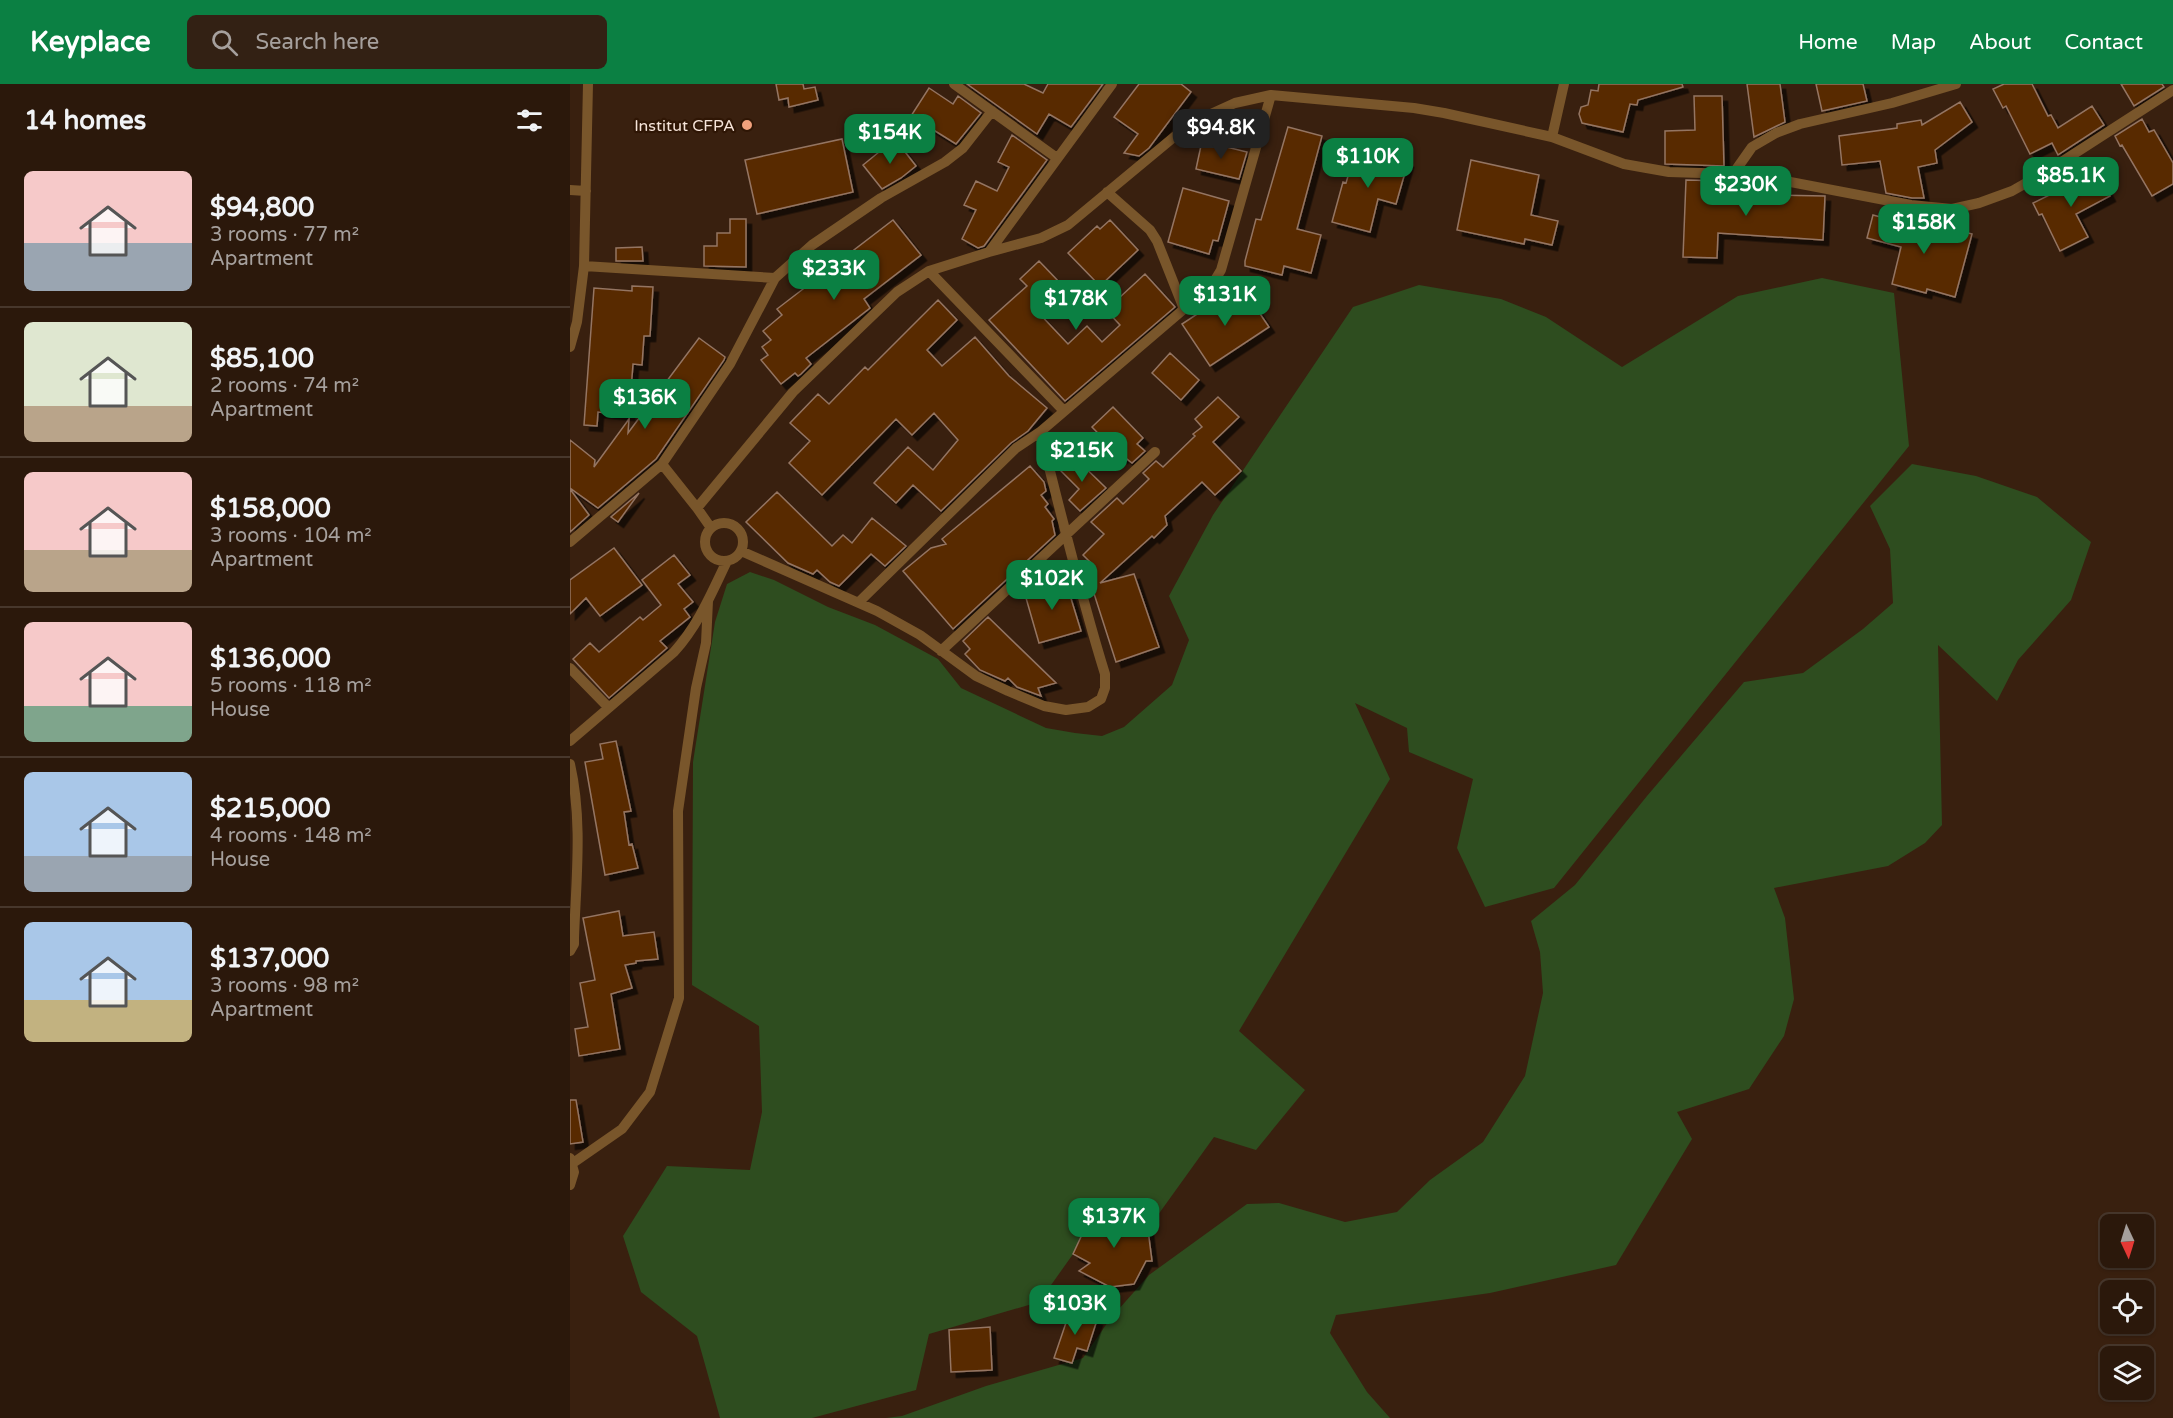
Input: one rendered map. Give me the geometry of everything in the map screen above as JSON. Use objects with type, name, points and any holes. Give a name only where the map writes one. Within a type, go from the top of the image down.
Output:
[{"type":"street","points":[[570,347],[577,322],[584,266],[588,84]]},
{"type":"street","points":[[954,84],[1057,158]]},
{"type":"street","points":[[989,252],[1112,84]]},
{"type":"street","points":[[1552,137],[1564,84]]},
{"type":"street","points":[[1733,174],[1752,147],[1776,133],[1800,124],[1892,104],[1956,84]]},
{"type":"street","points":[[697,508],[794,392],[897,292],[929,271],[1056,232],[1174,137],[1197,122],[1235,103],[1271,95],[1414,108],[1552,137],[1624,164],[1669,172],[1733,174],[1769,178],[1911,205],[1952,209],[1979,203],[2012,191],[2049,170],[2173,90]]},
{"type":"street","points":[[859,602],[1016,448],[1040,432],[1212,285],[1221,270],[1271,95]]},
{"type":"street","points":[[570,542],[662,464],[730,364],[775,278],[812,245],[881,198],[945,162],[963,148],[992,111]]},
{"type":"street","points":[[570,190],[586,191]]},
{"type":"street","points":[[1107,192],[1153,236],[1184,309]]},
{"type":"street","points":[[584,266],[775,278]]},
{"type":"street","points":[[929,271],[1064,411]]},
{"type":"street","points":[[741,551],[859,602],[920,635],[976,676],[1044,705],[1066,710],[1088,707],[1101,699],[1105,688],[1105,674],[1077,578],[1040,432]]},
{"type":"street","points":[[941,651],[1155,452]]},
{"type":"street","points":[[662,464],[711,528]]},
{"type":"street","points":[[718,524],[732,525],[742,536],[741,551],[735,558],[727,561],[715,559],[707,550],[705,539],[711,528],[718,524]]},
{"type":"street","points":[[570,741],[674,652],[692,631],[727,561]]},
{"type":"street","points":[[570,1185],[574,1172],[571,1160],[622,1129],[650,1092],[679,998],[678,812],[696,688],[706,643],[708,601]]},
{"type":"street","points":[[570,668],[608,707]]},
{"type":"street","points":[[570,764],[575,785],[578,827],[574,944],[570,951]]},
{"type":"green space","points":[[1822,278],[1894,293],[1909,446],[1554,888],[1485,907],[1457,848],[1473,779],[1409,752],[1407,728],[1355,703],[1390,779],[1239,1031],[1305,1090],[1256,1150],[1214,1137],[1150,1226],[1110,1202],[1039,1302],[929,1334],[916,1390],[812,1418],[720,1418],[697,1336],[641,1292],[623,1236],[667,1166],[750,1170],[762,1112],[759,1026],[692,985],[693,762],[715,622],[727,584],[750,572],[774,580],[828,607],[875,625],[938,659],[961,688],[1046,728],[1102,736],[1124,727],[1172,685],[1189,640],[1169,596],[1213,515],[1353,307],[1419,285],[1501,299],[1546,317],[1622,367],[1738,296]]},
{"type":"green space","points":[[1912,464],[1976,476],[2037,497],[2091,542],[2071,600],[2018,660],[1997,701],[1938,645],[1942,825],[1925,843],[1888,866],[1774,888],[1785,918],[1794,999],[1784,1036],[1749,1089],[1677,1112],[1692,1139],[1616,1265],[1490,1293],[1336,1315],[1330,1333],[1367,1392],[1390,1418],[886,1418],[902,1416],[986,1386],[1083,1358],[1110,1319],[1149,1275],[1247,1204],[1279,1203],[1345,1222],[1397,1212],[1430,1180],[1483,1142],[1525,1076],[1543,993],[1540,952],[1531,921],[1575,885],[1744,682],[1803,673],[1863,629],[1893,603],[1890,549],[1870,506]]},
{"type":"building","points":[[776,84],[803,84],[804,89],[815,87],[818,100],[789,107],[788,98],[779,100]]},
{"type":"building","points":[[967,84],[1024,84],[1043,93],[1048,84],[1103,84],[1071,127],[1049,114],[1037,134]]},
{"type":"building","points":[[1139,84],[1181,84],[1191,92],[1149,148],[1139,156],[1124,153],[1138,134],[1114,117]]},
{"type":"building","points":[[1599,84],[1682,84],[1683,87],[1638,100],[1637,105],[1630,104],[1623,132],[1582,123],[1579,114],[1581,107],[1588,105],[1591,90],[1598,91]]},
{"type":"building","points":[[1747,84],[1780,84],[1785,122],[1754,137]]},
{"type":"building","points":[[1816,84],[1863,84],[1867,101],[1822,111]]},
{"type":"building","points":[[2004,84],[2032,84],[2048,116],[2051,115],[2058,128],[2092,106],[2104,125],[2058,155],[2052,143],[2030,154],[2006,106],[2003,108],[1993,89]]},
{"type":"building","points":[[2121,84],[2162,84],[2164,87],[2134,106]]},
{"type":"building","points":[[929,88],[953,104],[958,96],[981,113],[956,144],[911,116]]},
{"type":"building","points":[[1694,96],[1722,96],[1724,166],[1665,164],[1665,131],[1695,130]]},
{"type":"building","points":[[1960,102],[1972,122],[1935,150],[1937,163],[1918,167],[1924,198],[1886,193],[1880,161],[1842,165],[1839,136],[1897,128],[1897,124],[1921,120],[1922,125]]},
{"type":"building","points":[[2142,119],[2149,132],[2154,130],[2173,163],[2173,184],[2152,196],[2115,136]]},
{"type":"building","points":[[1288,127],[1322,136],[1297,229],[1321,235],[1311,273],[1284,266],[1282,275],[1245,266],[1245,261],[1256,219],[1261,220]]},
{"type":"building","points":[[1012,135],[1047,160],[984,246],[978,248],[962,239],[976,210],[964,205],[976,181],[997,191],[1009,167],[998,162]]},
{"type":"building","points":[[842,139],[853,192],[757,214],[745,160]]},
{"type":"building","points":[[895,139],[916,166],[882,189],[863,165]]},
{"type":"building","points":[[1202,141],[1247,152],[1239,179],[1196,169]]},
{"type":"building","points":[[1356,149],[1408,162],[1396,204],[1378,199],[1370,232],[1332,222],[1343,182],[1346,183]]},
{"type":"building","points":[[1471,160],[1539,175],[1531,215],[1558,221],[1552,245],[1525,239],[1524,244],[1457,230]]},
{"type":"building","points":[[2095,168],[2110,196],[2076,214],[2088,237],[2060,251],[2042,214],[2039,215],[2033,203],[2068,186],[2066,183]]},
{"type":"building","points":[[1686,180],[1724,181],[1724,194],[1825,196],[1823,240],[1718,233],[1717,258],[1683,257]]},
{"type":"building","points":[[1183,188],[1229,201],[1218,241],[1213,240],[1209,254],[1168,242]]},
{"type":"building","points":[[1873,215],[1948,235],[1950,228],[1972,234],[1955,297],[1927,289],[1926,293],[1892,284],[1901,247],[1867,238]]},
{"type":"building","points":[[730,219],[746,219],[746,267],[704,266],[704,246],[717,246],[717,233],[730,233]]},
{"type":"building","points":[[893,220],[921,255],[864,299],[870,308],[806,358],[811,364],[801,374],[798,376],[795,373],[781,384],[761,360],[768,355],[762,347],[771,340],[763,331],[782,315],[777,309]]},
{"type":"building","points":[[1110,220],[1138,250],[1100,286],[1068,253],[1097,226],[1100,229]]},
{"type":"building","points":[[642,247],[643,261],[616,261],[616,248]]},
{"type":"building","points":[[1039,261],[1061,284],[1035,309],[1068,344],[1087,326],[1102,342],[1120,325],[1106,310],[1145,274],[1175,307],[1065,401],[989,320],[1027,286],[1020,279]]},
{"type":"building","points":[[632,286],[653,287],[650,336],[644,336],[642,365],[633,364],[629,415],[598,412],[597,426],[584,425],[594,288],[632,291]]},
{"type":"building","points":[[1229,293],[1234,301],[1246,293],[1269,327],[1210,366],[1182,324]]},
{"type":"building","points":[[938,300],[957,320],[927,350],[942,366],[975,337],[1009,376],[1047,408],[1028,431],[1011,443],[941,511],[913,485],[896,503],[874,483],[908,447],[933,470],[958,440],[934,413],[912,435],[896,419],[822,495],[789,463],[810,441],[790,423],[818,394],[829,404],[865,367],[868,370]]},
{"type":"building","points":[[699,338],[725,357],[724,360],[656,459],[598,508],[570,488],[570,440],[595,460],[594,467],[629,419],[628,433]]},
{"type":"building","points":[[1170,353],[1199,380],[1181,400],[1152,373]]},
{"type":"building","points":[[1218,397],[1239,417],[1213,442],[1241,471],[1215,495],[1202,482],[1165,516],[1167,525],[1154,538],[1152,536],[1100,583],[1134,574],[1159,647],[1116,662],[1089,578],[1087,569],[1092,564],[1083,555],[1104,534],[1091,522],[1117,498],[1123,504],[1149,479],[1143,473],[1156,461],[1163,467],[1195,436],[1193,434],[1202,427],[1195,419]]},
{"type":"building","points":[[1113,407],[1143,438],[1137,444],[1145,451],[1132,463],[1123,456],[1122,458],[1092,427]]},
{"type":"building","points":[[1072,455],[1106,488],[1080,511],[1069,500],[1079,489],[1059,469]]},
{"type":"building","points":[[1030,466],[1044,482],[1046,491],[1041,495],[1048,504],[1045,507],[1054,519],[1052,521],[1055,535],[953,629],[903,571],[931,548],[946,544],[942,539]]},
{"type":"building","points":[[570,489],[589,515],[570,532]]},
{"type":"building","points":[[777,492],[832,546],[843,535],[852,543],[872,518],[906,546],[885,566],[871,554],[839,586],[830,582],[817,570],[813,574],[788,563],[746,522]]},
{"type":"building","points":[[639,493],[618,522],[611,517]]},
{"type":"building","points":[[614,548],[642,585],[600,616],[586,598],[570,614],[570,580]]},
{"type":"building","points":[[674,555],[690,575],[678,584],[693,602],[684,609],[690,617],[660,641],[667,648],[609,698],[573,659],[590,643],[599,652],[640,617],[643,620],[661,605],[642,580]]},
{"type":"building","points":[[1065,579],[1081,631],[1039,643],[1024,591]]},
{"type":"building","points":[[988,617],[1056,683],[1038,688],[1041,696],[1017,687],[1008,678],[1005,681],[980,670],[965,654],[970,649],[963,641]]},
{"type":"building","points":[[616,741],[631,811],[624,812],[629,845],[632,844],[638,868],[605,875],[585,762],[603,759],[600,744]]},
{"type":"building","points":[[619,911],[623,936],[654,932],[658,959],[636,961],[636,963],[625,965],[632,988],[611,994],[620,1049],[579,1056],[575,1029],[588,1027],[580,983],[595,980],[583,918]]},
{"type":"building","points":[[570,1100],[576,1100],[583,1142],[570,1144]]},
{"type":"building","points":[[1094,1209],[1104,1215],[1115,1213],[1148,1230],[1152,1261],[1146,1261],[1134,1284],[1110,1287],[1079,1271],[1090,1263],[1073,1254]]},
{"type":"building","points":[[1070,1311],[1097,1320],[1087,1351],[1077,1348],[1072,1363],[1054,1358]]},
{"type":"building","points":[[990,1327],[992,1370],[951,1372],[949,1330]]},
{"type":"place","name":"Institut CFPA","points":[[747,125]]}]
